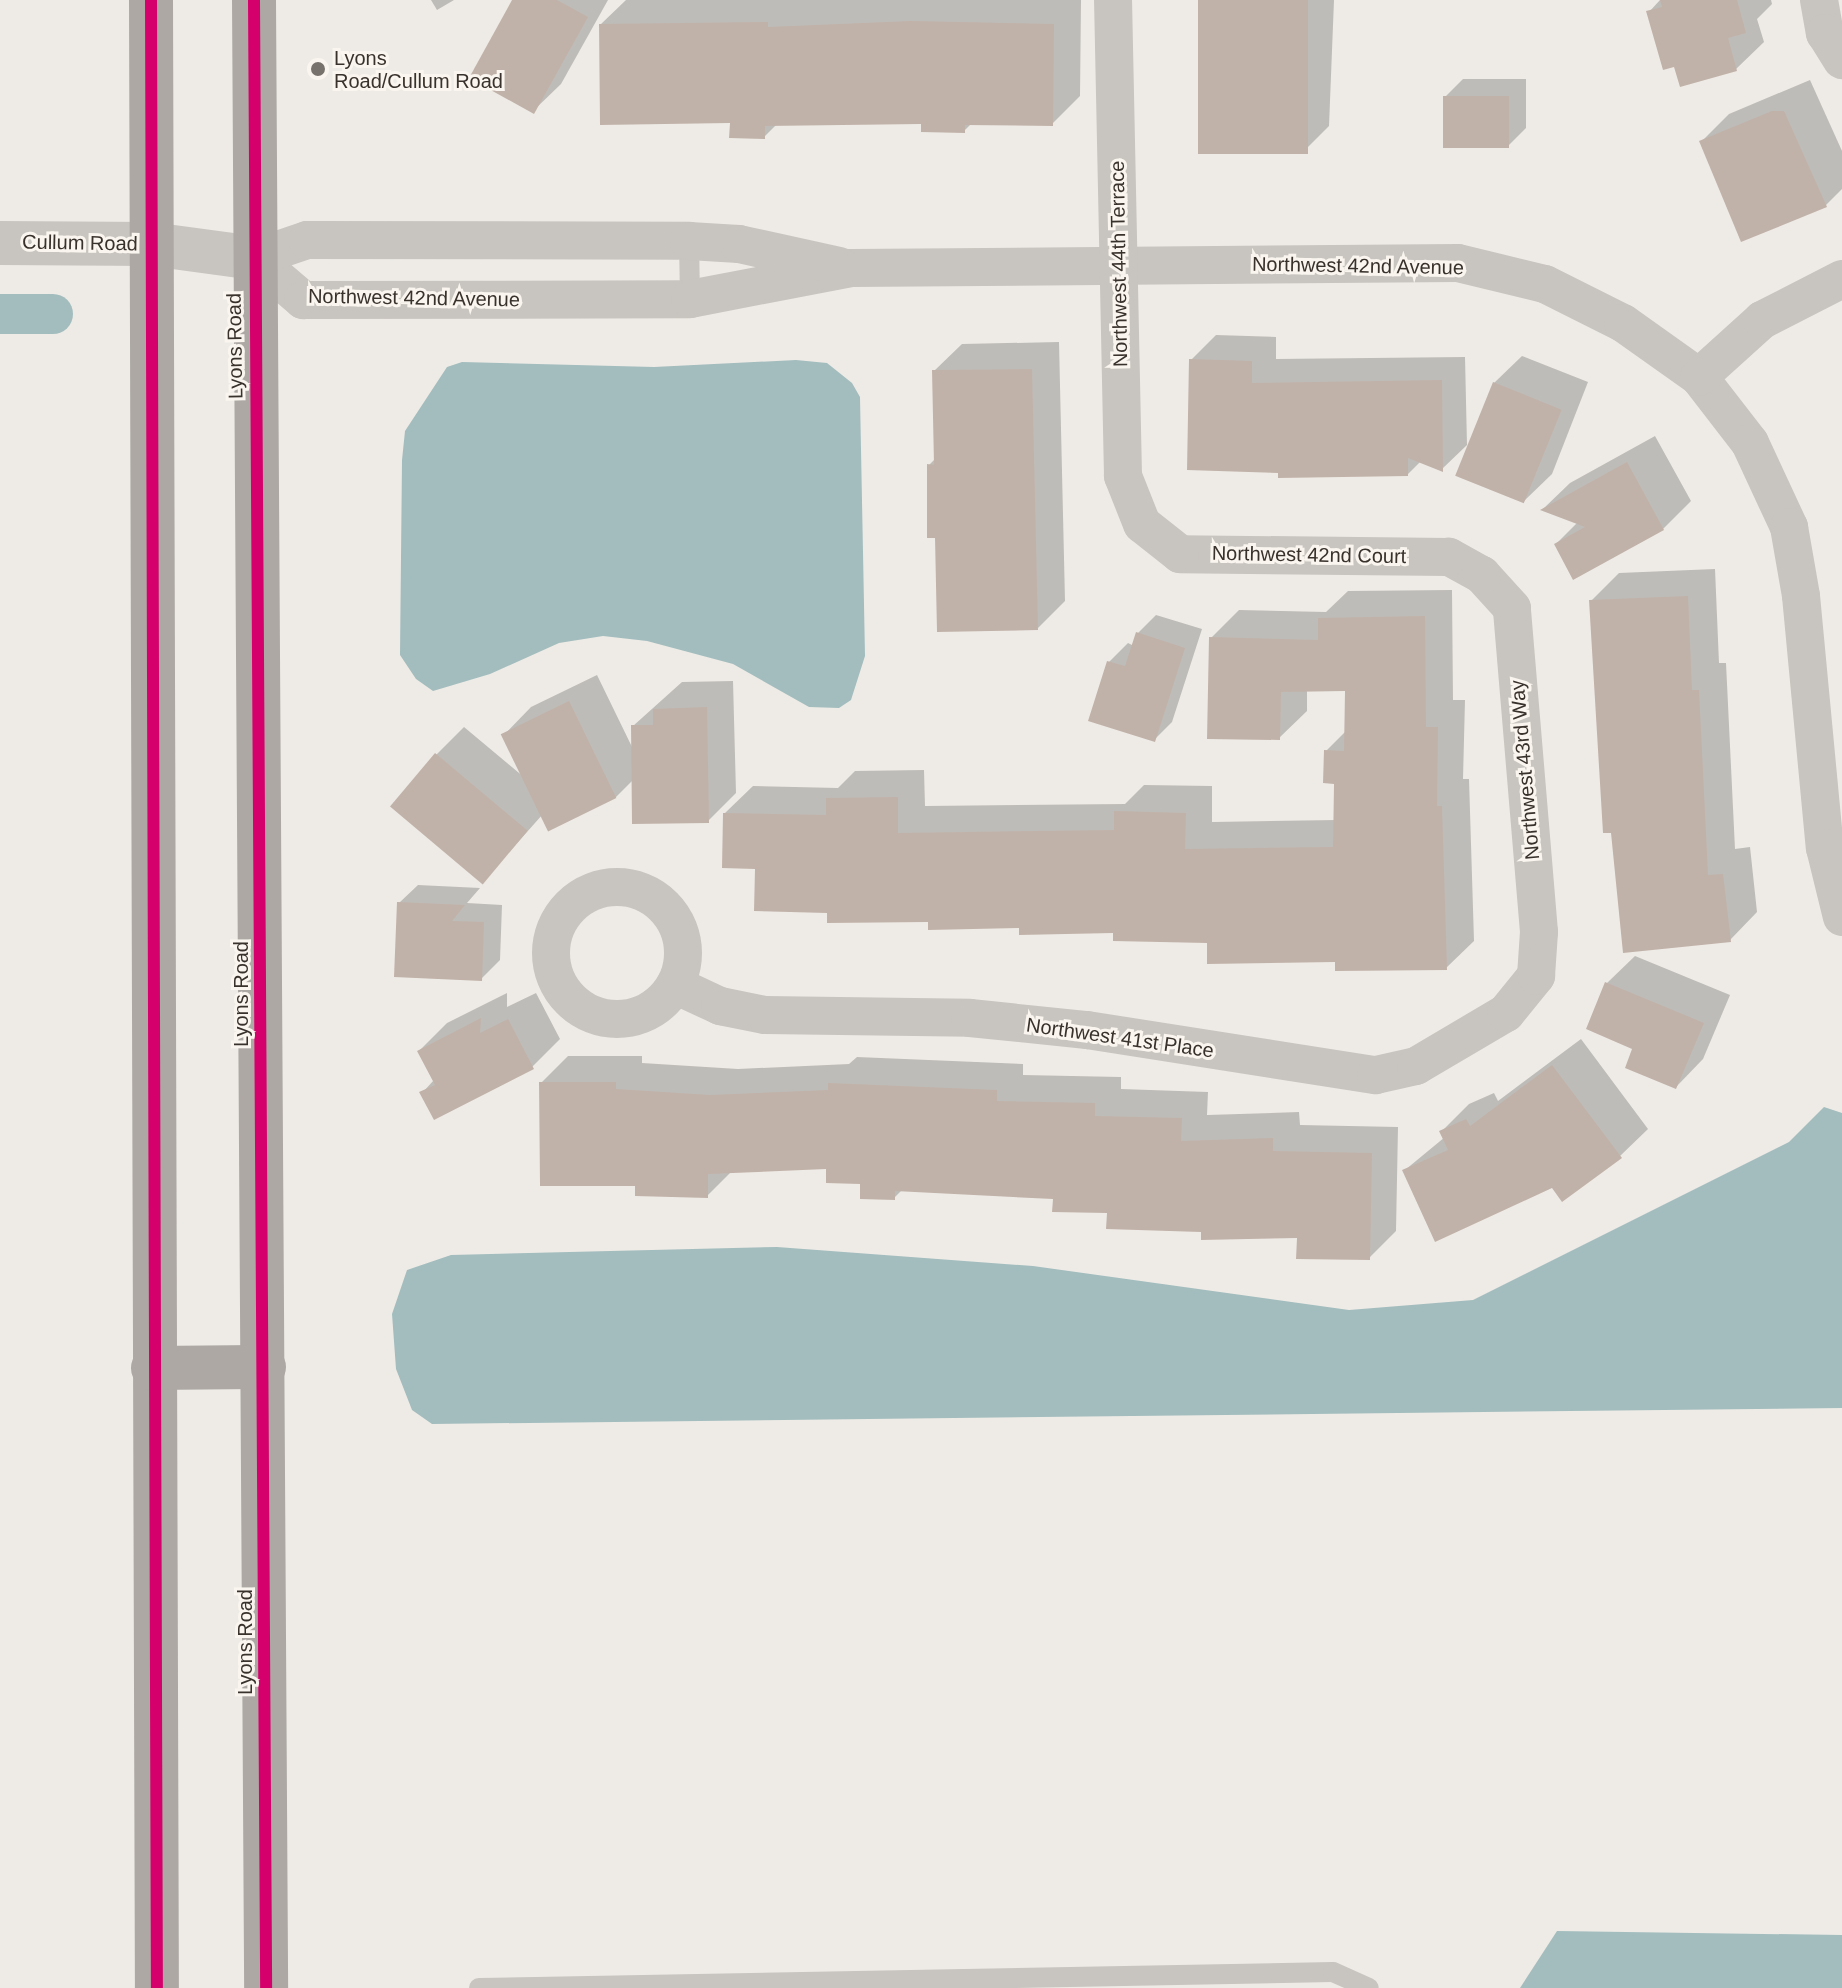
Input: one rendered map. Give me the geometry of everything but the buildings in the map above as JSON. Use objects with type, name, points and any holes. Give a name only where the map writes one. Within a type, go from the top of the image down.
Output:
[{"type":"main road","points":[[151,0],[157,1988]]},
{"type":"main road","name":"Lyons Road","points":[[254,0],[266,1988]]},
{"type":"main road","points":[[153,1368],[264,1367]]},
{"type":"street","name":"Northwest 44th Terrace","points":[[1113,0],[1123,476],[1142,524]]},
{"type":"street","points":[[1819,0],[1825,33],[1842,60]]},
{"type":"street","name":"Northwest 42nd Avenue","points":[[254,258],[307,240],[689,241],[739,244],[851,268]]},
{"type":"street","name":"Cullum Road","points":[[0,243],[151,244],[254,258]]},
{"type":"street","name":"Northwest 42nd Avenue","points":[[254,258],[303,300],[690,299],[851,268],[1458,263],[1545,284],[1623,323],[1699,377],[1750,443],[1789,527],[1801,596],[1825,848],[1842,917]]},
{"type":"street","points":[[1699,377],[1762,320],[1842,279]]},
{"type":"street","name":"Northwest 42nd Court","points":[[1142,524],[1180,554],[1449,557],[1482,575]]},
{"type":"street","name":"Northwest 43rd Way","points":[[1482,575],[1512,608],[1539,932],[1536,976]]},
{"type":"street","name":"Northwest 41st Place","points":[[675,985],[720,1006],[765,1015],[985,1020],[1087,1030],[1376,1075],[1416,1066],[1506,1013],[1536,976]]},
{"type":"lane","points":[[689,241],[690,299]]},
{"type":"lane","points":[[479,1988],[1333,1972],[1369,1988]]},
{"type":"water","points":[[796,360],[827,363],[852,383],[860,397],[865,656],[851,700],[839,708],[809,707],[733,664],[647,641],[603,636],[559,643],[490,674],[433,691],[416,679],[400,655],[402,460],[405,431],[447,367],[462,362],[654,367]]},
{"type":"water","points":[[1824,1107],[1842,1113],[1842,1408],[432,1424],[412,1410],[396,1369],[392,1314],[407,1270],[451,1255],[777,1247],[1033,1266],[1349,1310],[1473,1300],[1789,1142]]},
{"type":"water","points":[[1557,1931],[1842,1935],[1842,1988],[1520,1988]]},
{"type":"waterway","points":[[0,314],[53,314]]},
{"type":"cycle path","points":[[151,0],[157,1988]]},
{"type":"cycle path","points":[[254,0],[266,1988]]},
{"type":"place","name":"Lyons Road/Cullum Road","points":[[318,69]]}]
